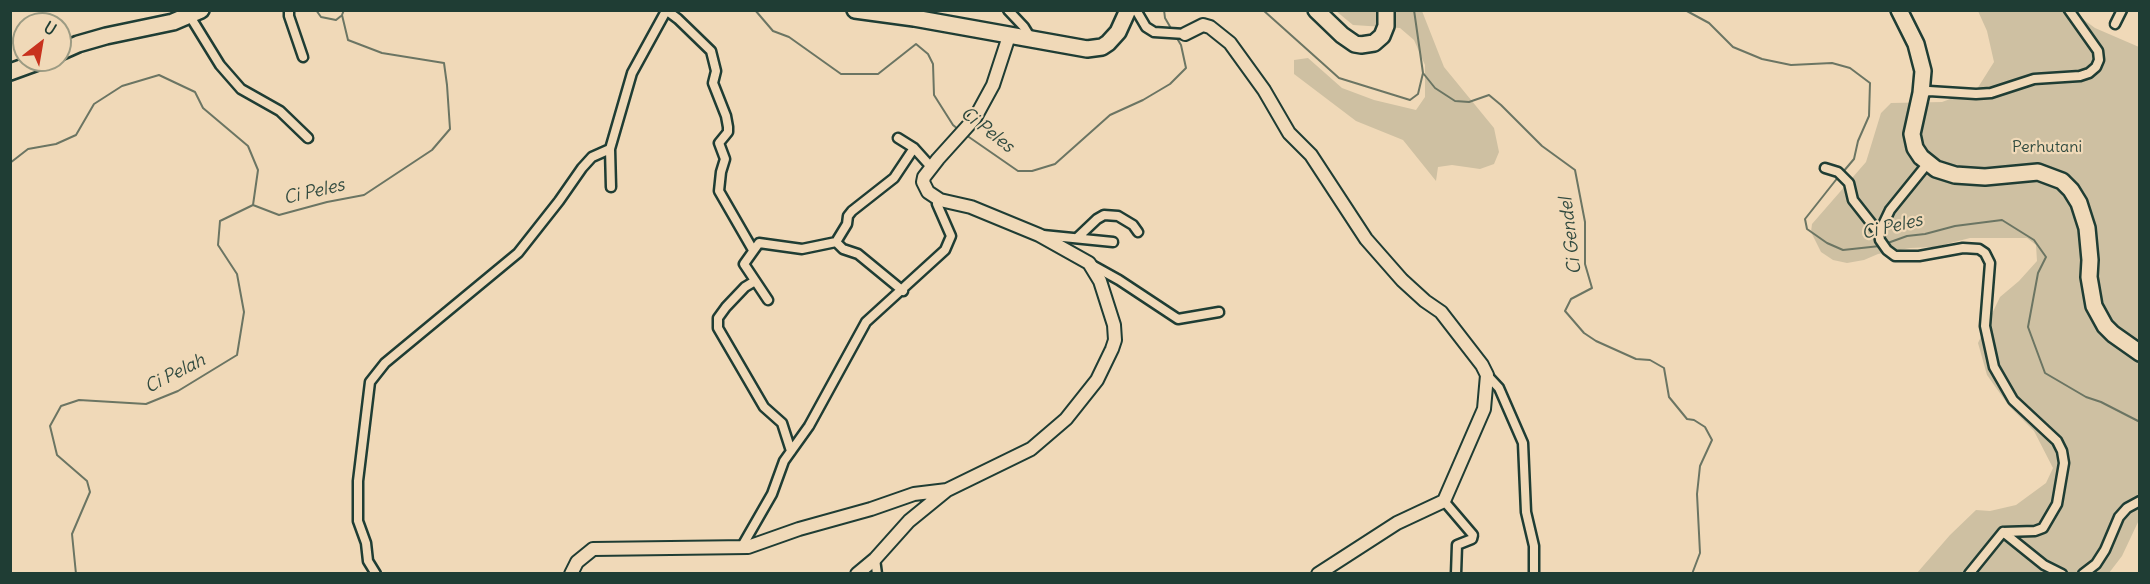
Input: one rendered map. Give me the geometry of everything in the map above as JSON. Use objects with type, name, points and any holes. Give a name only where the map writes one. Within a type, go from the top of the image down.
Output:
[{"type":"highway","points":[[855,10],[914,18],[1087,50],[1102,47],[1118,32],[1128,10]]},
{"type":"highway","points":[[1316,10],[1342,35],[1355,44],[1361,45],[1374,43],[1382,36],[1386,26],[1386,10]]},
{"type":"highway","points":[[1899,10],[1920,56],[1923,71],[1921,93],[1912,134],[1915,148],[1928,163],[1946,173],[1970,177],[2038,172],[2062,181],[2079,203],[2087,228],[2089,277],[2094,306],[2105,326],[2139,353]]},
{"type":"highway","points":[[72,47],[90,40],[173,22],[193,12]]},
{"type":"street","points":[[289,10],[303,57]]},
{"type":"street","points":[[1008,10],[1033,40]]},
{"type":"street","points":[[1136,10],[1146,27],[1154,32],[1185,34],[1203,25],[1230,43],[1264,90],[1289,133],[1311,155],[1366,239],[1402,280],[1441,312],[1499,388],[1523,443],[1526,512],[1534,546],[1534,573]]},
{"type":"street","points":[[1921,93],[1929,91],[1991,93],[2034,79],[2080,76],[2089,73],[2096,67],[2099,60],[2098,51],[2069,10]]},
{"type":"street","points":[[2115,24],[2122,10]]},
{"type":"street","points":[[611,187],[610,149],[632,73],[666,11],[678,19],[711,51],[716,71],[712,83],[728,127],[728,132],[719,144],[725,159],[719,191],[753,250]]},
{"type":"street","points":[[193,12],[220,65],[241,89],[279,111],[308,138]]},
{"type":"street","points":[[1024,27],[1014,28],[1005,35],[993,85],[975,118],[924,177],[924,187],[937,198],[971,207],[1039,235],[1119,280],[1178,319],[1219,312]]},
{"type":"street","points":[[898,138],[914,148],[932,168]]},
{"type":"street","points":[[768,300],[744,264],[752,255],[757,244],[761,242],[802,249],[836,242],[847,224],[849,214],[894,178],[914,148]]},
{"type":"street","points":[[376,573],[368,561],[366,543],[358,521],[358,481],[368,390],[374,375],[393,356],[518,253],[582,168],[592,157],[610,149]]},
{"type":"street","points":[[1880,237],[1890,210],[1928,163]]},
{"type":"street","points":[[1825,168],[1838,172],[1849,183],[1853,200],[1887,250],[1895,256],[1919,256],[1971,247],[1985,253],[1990,263],[1984,326],[1994,367],[2013,400],[2057,441],[2062,451],[2064,463],[2057,504],[2043,528],[2035,531],[2003,532],[1969,573]]},
{"type":"street","points":[[741,548],[769,501],[781,467],[809,426],[866,322],[903,291],[945,250],[951,236],[937,204],[937,198]]},
{"type":"street","points":[[1077,238],[1104,215],[1118,216],[1133,225],[1138,232]]},
{"type":"street","points":[[1039,235],[1113,242]]},
{"type":"street","points":[[836,242],[843,249],[858,255],[903,291]]},
{"type":"street","points":[[857,573],[875,559],[909,521],[947,490],[1031,449],[1065,419],[1096,380],[1115,340],[1114,325],[1100,281],[1089,263]]},
{"type":"street","points":[[755,281],[745,287],[726,307],[718,318],[718,328],[764,407],[782,423],[791,451]]},
{"type":"street","points":[[1318,573],[1397,523],[1443,501],[1484,410],[1487,375]]},
{"type":"street","points":[[571,573],[577,562],[593,549],[741,548],[914,494],[947,490]]},
{"type":"street","points":[[1443,501],[1473,535],[1472,539],[1457,545],[1456,573]]},
{"type":"street","points":[[2083,573],[2096,564],[2105,550],[2119,517],[2127,508],[2139,501]]},
{"type":"street","points":[[2003,532],[2044,565],[2062,573]]},
{"type":"street","points":[[875,559],[877,573]]},
{"type":"green space","points":[[1336,11],[1422,11],[1444,67],[1494,128],[1499,152],[1494,164],[1480,169],[1452,165],[1438,167],[1436,181],[1403,140],[1356,121],[1294,74],[1294,60],[1308,58],[1342,88],[1374,100],[1416,110],[1425,97],[1425,65],[1414,40],[1400,28],[1353,25]]},
{"type":"green space","name":"Perhutani","points":[[1978,11],[2072,11],[2095,28],[2139,47],[2139,520],[2122,556],[2109,573],[1917,573],[1950,535],[1976,510],[1990,511],[2016,505],[2046,483],[2053,468],[2034,431],[2009,406],[1987,375],[1978,343],[2000,297],[2037,261],[2036,245],[2027,238],[1970,238],[1935,247],[1910,248],[1878,254],[1864,260],[1847,263],[1833,260],[1821,252],[1811,232],[1812,224],[1866,162],[1881,113],[1891,103],[1942,102],[1977,89],[1994,62],[1987,31]]},
{"type":"waterway","points":[[316,10],[321,17],[336,20],[341,16]]},
{"type":"waterway","name":"Ci Peles","points":[[10,163],[28,149],[56,144],[76,135],[94,104],[122,86],[159,75],[195,92],[203,108],[248,146],[258,170],[253,205],[279,215],[364,195],[432,150],[450,129],[447,85],[444,63],[382,53],[348,40],[342,15],[344,10]]},
{"type":"waterway","name":"Ci Peles","points":[[755,10],[773,31],[789,37],[841,74],[878,74],[916,44],[928,54],[933,64],[934,95],[953,125],[959,130]]},
{"type":"waterway","name":"Ci Peles","points":[[1164,10],[1165,18],[1172,30]]},
{"type":"waterway","name":"Ci Peles","points":[[1263,10],[1339,78],[1410,100],[1418,94],[1423,73],[1414,10]]},
{"type":"waterway","name":"Ci Peles","points":[[1685,10],[1709,23],[1733,47],[1762,59],[1791,65],[1832,63],[1850,68],[1870,83],[1869,116],[1858,141],[1854,159],[1843,172]]},
{"type":"waterway","name":"Ci Peles","points":[[966,135],[1018,171],[1032,171],[1055,164],[1110,115],[1143,100],[1170,84],[1186,68],[1181,45],[1175,35]]},
{"type":"waterway","name":"Ci Gendel","points":[[1423,73],[1435,88],[1455,101],[1469,102],[1489,95],[1542,146],[1575,170],[1585,222],[1585,264],[1592,288],[1571,299],[1565,311],[1584,333],[1596,341],[1636,359],[1650,360],[1664,368],[1669,397],[1687,419],[1694,420],[1705,427],[1712,440],[1700,466],[1697,494],[1700,553],[1692,574]]},
{"type":"waterway","name":"Ci Peles","points":[[1839,176],[1805,219],[1807,229],[1827,243],[1843,250],[1880,246]]},
{"type":"waterway","name":"Ci Pelah","points":[[76,574],[72,534],[90,492],[87,481],[57,455],[50,426],[61,406],[79,400],[146,404],[178,391],[237,355],[244,312],[237,274],[218,245],[220,221],[253,205]]},
{"type":"waterway","name":"Ci Peles","points":[[1885,244],[1907,236],[1955,226],[2002,220],[2034,240],[2046,257],[2038,273],[2028,327],[2045,373],[2086,397],[2140,422]]}]
